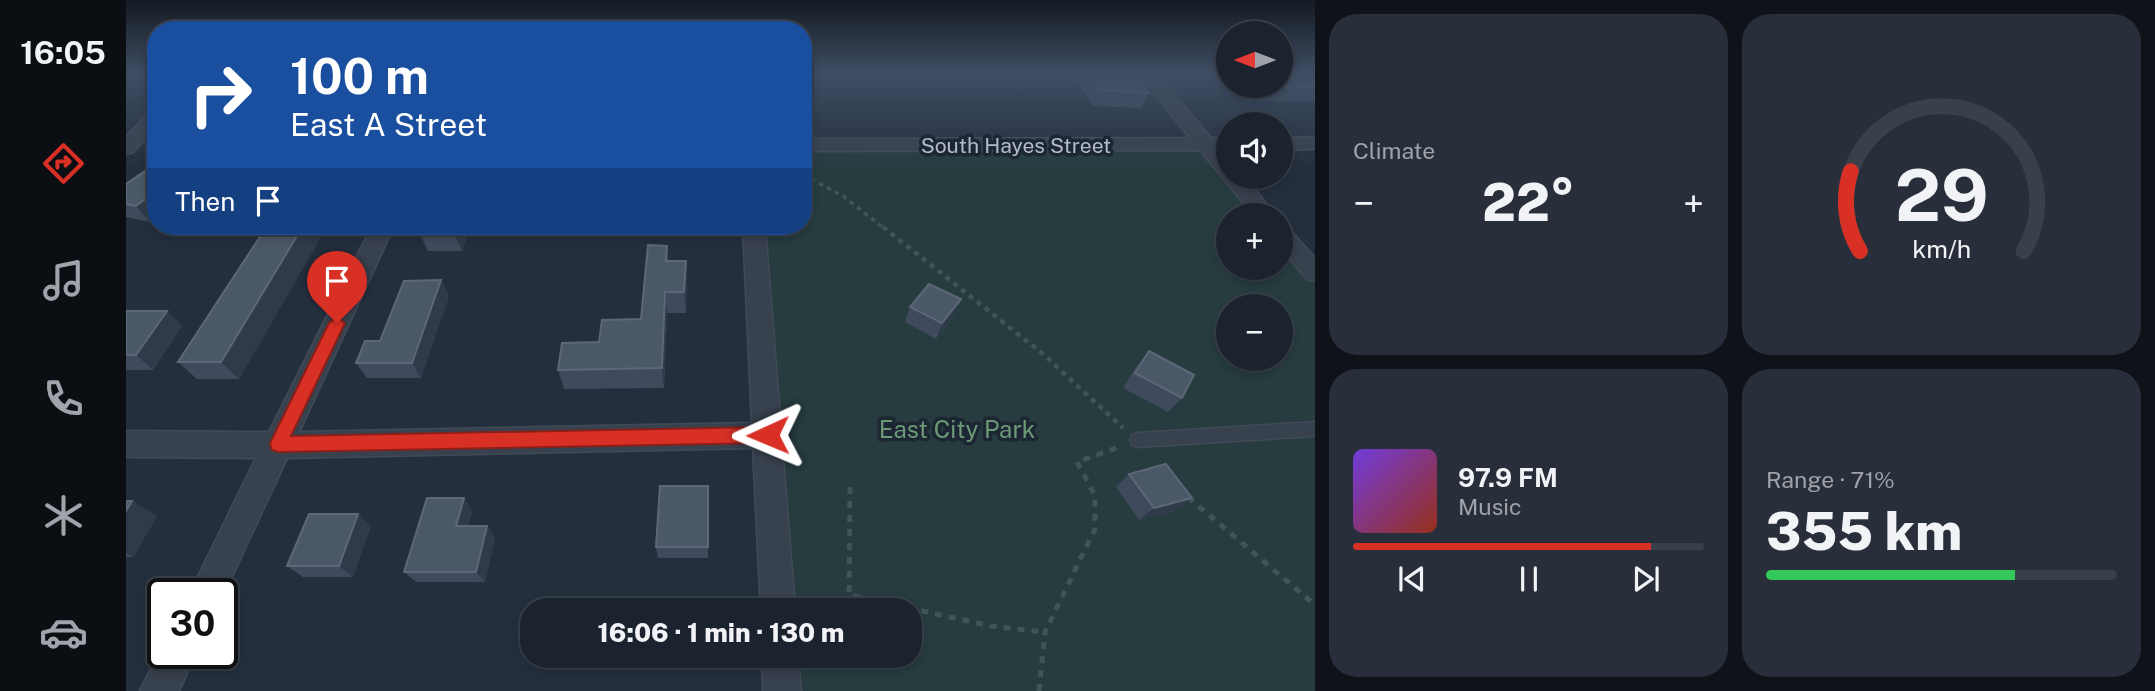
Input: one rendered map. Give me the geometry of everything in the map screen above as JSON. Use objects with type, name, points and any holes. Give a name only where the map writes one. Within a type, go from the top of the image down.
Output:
[{"type":"street","points":[[1174,105],[1216,157]]},
{"type":"street","points":[[126,149],[147,127]]},
{"type":"street","name":"South Hayes Street","points":[[812,145],[1216,144]]},
{"type":"street","points":[[1293,144],[1315,144]]},
{"type":"street","points":[[126,149],[147,149]]},
{"type":"street","points":[[1243,189],[1255,203]]},
{"type":"street","points":[[214,578],[379,235]]},
{"type":"street","points":[[755,235],[777,598]]},
{"type":"street","points":[[1293,248],[1315,274]]},
{"type":"street","points":[[126,444],[279,444],[768,435]]},
{"type":"street","points":[[781,668],[782,691]]},
{"type":"street","points":[[159,691],[170,669]]},
{"type":"lane","points":[[1138,440],[1315,429]]},
{"type":"path","points":[[812,180],[844,196],[1042,354],[1110,418],[1138,440]]},
{"type":"path","points":[[1039,691],[1045,632],[1095,529],[1095,496],[1077,461],[1138,440]]},
{"type":"path","points":[[850,487],[849,595],[991,626],[1045,632]]},
{"type":"path","points":[[1182,492],[1315,605]]},
{"type":"green space","name":"East City Park","points":[[1206,144],[1216,157],[1216,189],[1243,189],[1255,203],[1216,203],[1216,280],[1293,280],[1293,248],[1315,273],[1315,691],[782,691],[781,668],[922,668],[922,598],[777,598],[755,235],[812,235],[812,145]]},
{"type":"building","points":[[147,170],[147,198],[136,206],[126,204],[126,184]]},
{"type":"building","points":[[261,235],[298,235],[221,362],[178,362]]},
{"type":"building","points":[[648,245],[667,246],[666,261],[686,261],[684,292],[665,292],[662,368],[558,370],[562,343],[599,342],[602,320],[641,319]]},
{"type":"building","points":[[441,280],[412,363],[356,363],[365,341],[380,341],[404,281]]},
{"type":"building","points":[[929,284],[961,299],[942,323],[910,307]]},
{"type":"building","points":[[126,311],[167,311],[136,355],[126,355]]},
{"type":"building","points":[[1149,351],[1194,375],[1182,398],[1135,373]]},
{"type":"building","points":[[1166,464],[1192,498],[1154,508],[1129,474]]},
{"type":"building","points":[[660,486],[708,486],[708,547],[656,547]]},
{"type":"building","points":[[427,498],[464,498],[456,526],[487,526],[476,572],[404,572]]},
{"type":"building","points":[[309,514],[358,514],[339,566],[287,566]]},
{"type":"route","points":[[337,323],[279,444],[768,435]]}]
